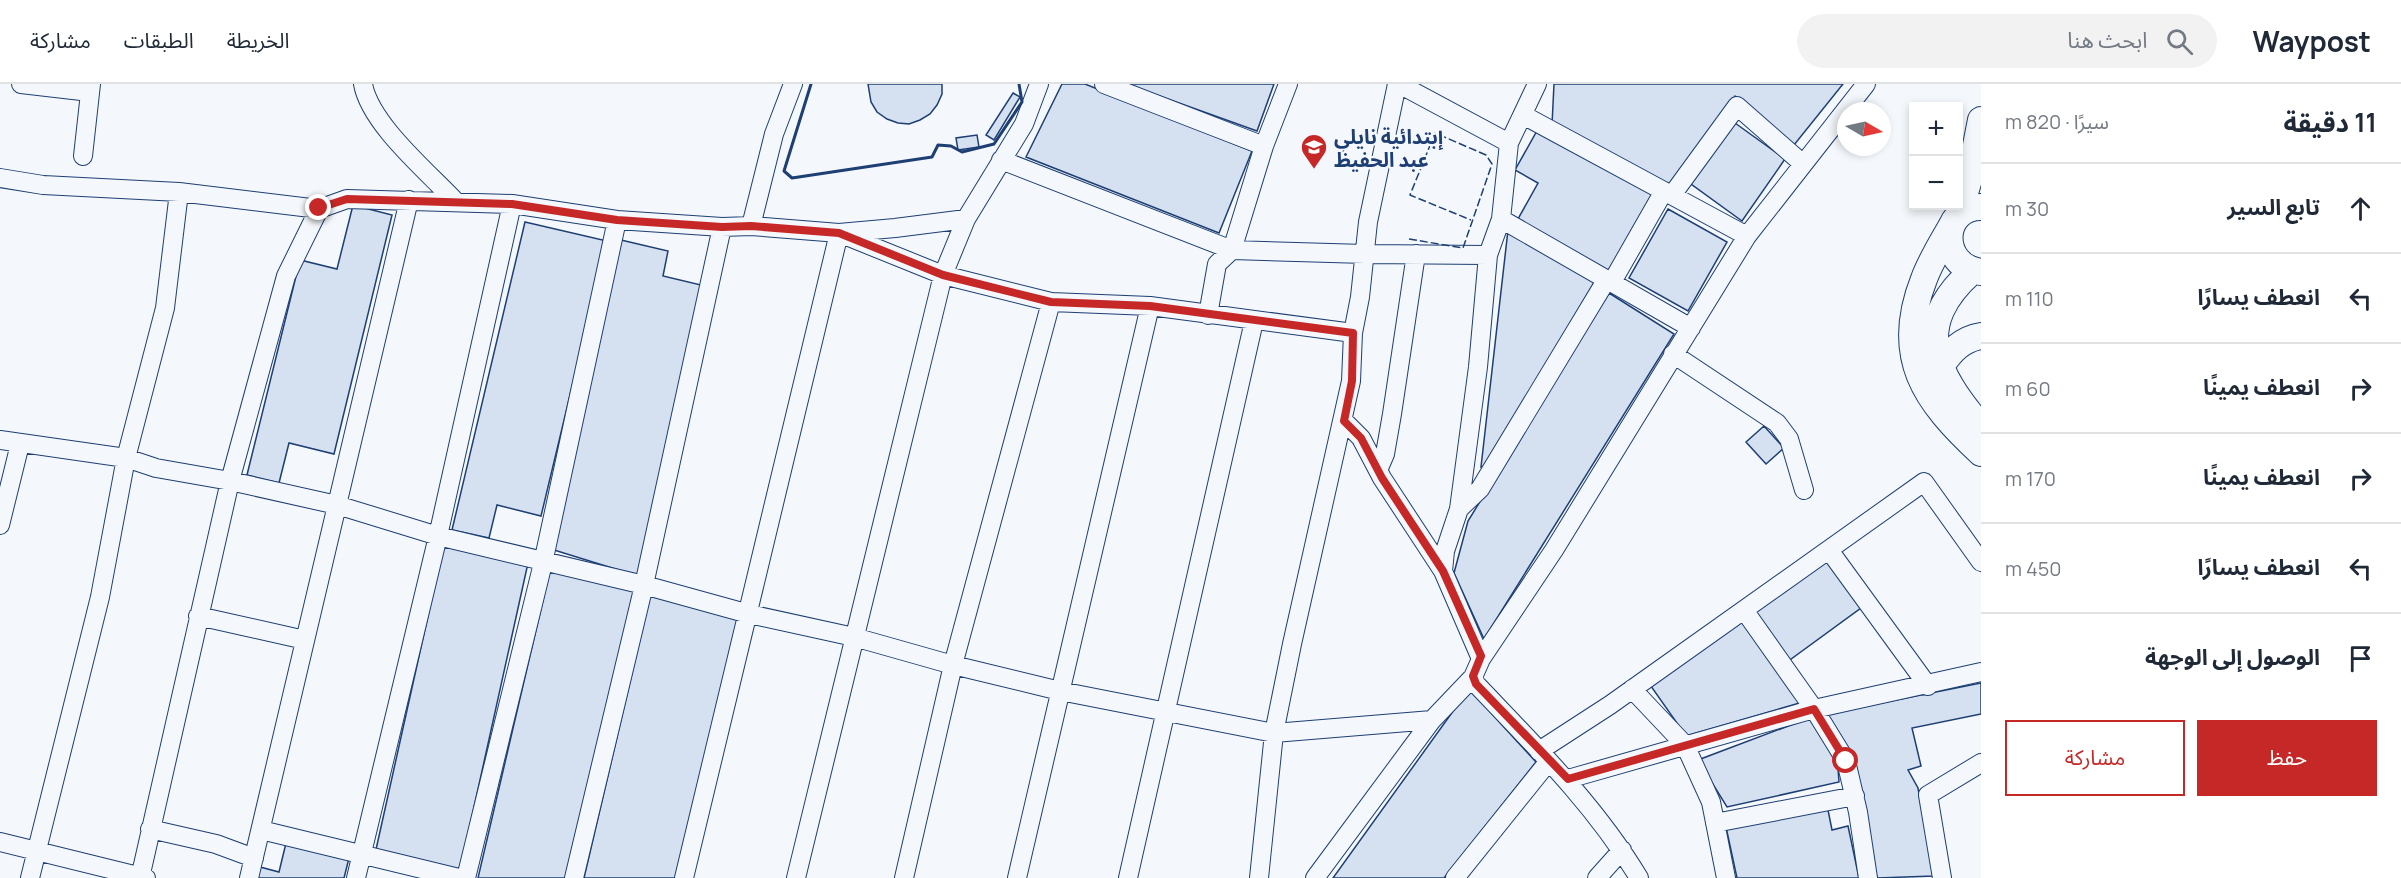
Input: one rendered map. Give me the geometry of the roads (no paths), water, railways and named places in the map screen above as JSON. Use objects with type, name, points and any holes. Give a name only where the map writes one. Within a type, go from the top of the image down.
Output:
[{"type":"highway","points":[[1981,120],[1964,216],[1925,276],[1918,295],[1912,328],[1912,356],[1921,382],[1957,431],[1981,453]]},
{"type":"highway","points":[[1964,216],[1949,236],[1950,247],[1954,257],[1962,265],[1976,271],[1951,291],[1943,302],[1937,317],[1935,348],[1941,366],[1964,408],[1981,427]]},
{"type":"highway","points":[[1941,366],[1949,354],[1961,344],[1981,336]]},
{"type":"street","points":[[21,84],[90,88],[83,156]]},
{"type":"street","points":[[363,84],[364,92],[384,128],[456,202]]},
{"type":"street","points":[[751,226],[774,134],[793,84]]},
{"type":"street","points":[[796,878],[943,275],[966,219],[1024,124],[1039,84]]},
{"type":"street","points":[[1104,84],[1264,146]]},
{"type":"street","points":[[1208,315],[1217,264],[1232,249],[1264,146],[1288,84]]},
{"type":"street","points":[[1259,878],[1275,733],[1292,644],[1352,381],[1353,333],[1360,297],[1368,222],[1398,84],[1509,143]]},
{"type":"street","points":[[1443,571],[1445,551],[1459,509],[1478,367],[1488,255],[1502,219],[1509,143],[1537,84]]},
{"type":"street","points":[[1315,878],[1432,720],[1473,676],[1481,659],[1554,550],[1747,236],[1866,84]]},
{"type":"street","points":[[1459,509],[1480,489],[1668,193],[1737,106],[1802,163]]},
{"type":"street","points":[[1523,115],[1747,236]]},
{"type":"street","points":[[1001,160],[1232,249],[1365,254],[1488,255]]},
{"type":"street","points":[[0,178],[43,184],[178,192],[319,208],[347,199],[512,204],[617,220],[722,227],[751,226],[839,233],[966,219]]},
{"type":"street","points":[[30,878],[100,597],[126,458],[165,308],[178,192]]},
{"type":"street","points":[[249,878],[409,200]]},
{"type":"street","points":[[356,878],[438,536],[512,204]]},
{"type":"street","points":[[0,842],[142,877],[150,829],[230,481],[286,276],[319,208]]},
{"type":"street","points":[[1502,219],[1691,328]]},
{"type":"street","points":[[465,878],[543,563],[617,220]]},
{"type":"street","points":[[574,878],[644,585],[722,227]]},
{"type":"street","points":[[839,233],[943,275],[1051,302],[1150,306],[1353,333]]},
{"type":"street","points":[[684,878],[839,233]]},
{"type":"street","points":[[1379,468],[1385,454],[1416,255]]},
{"type":"street","points":[[904,878],[953,666],[1051,302]]},
{"type":"street","points":[[1017,878],[1150,306]]},
{"type":"street","points":[[1128,878],[1254,321]]},
{"type":"street","points":[[1673,354],[1777,423],[1789,439],[1804,490]]},
{"type":"street","points":[[1344,421],[1361,438],[1379,468],[1382,478],[1443,571],[1481,659]]},
{"type":"street","points":[[0,440],[126,458],[156,468],[230,481],[337,505],[438,536],[543,563],[644,585],[749,614],[854,637],[953,666],[1060,691],[1275,733],[1432,720]]},
{"type":"street","points":[[0,525],[20,444]]},
{"type":"street","points":[[1455,878],[1544,756],[1632,689],[1924,482],[1981,562]]},
{"type":"street","points":[[1829,550],[1928,686]]},
{"type":"street","points":[[1744,610],[1814,709],[1846,761],[1855,796],[1868,878]]},
{"type":"street","points":[[198,616],[305,639]]},
{"type":"street","points":[[1568,779],[1814,709],[1928,686],[1981,672]]},
{"type":"street","points":[[1473,676],[1476,684],[1568,779],[1622,850],[1639,878]]},
{"type":"street","points":[[1632,689],[1685,745],[1711,802],[1726,878]]},
{"type":"street","points":[[1942,878],[1928,795],[1981,763]]},
{"type":"street","points":[[1715,823],[1855,796]]},
{"type":"street","points":[[150,829],[216,844],[254,858]]},
{"type":"street","points":[[261,830],[459,878]]},
{"type":"street","points":[[1597,878],[1622,850]]},
{"type":"place","name":"إبتدائية نايلي عبد الحفيظ","points":[[1314,170]]}]
